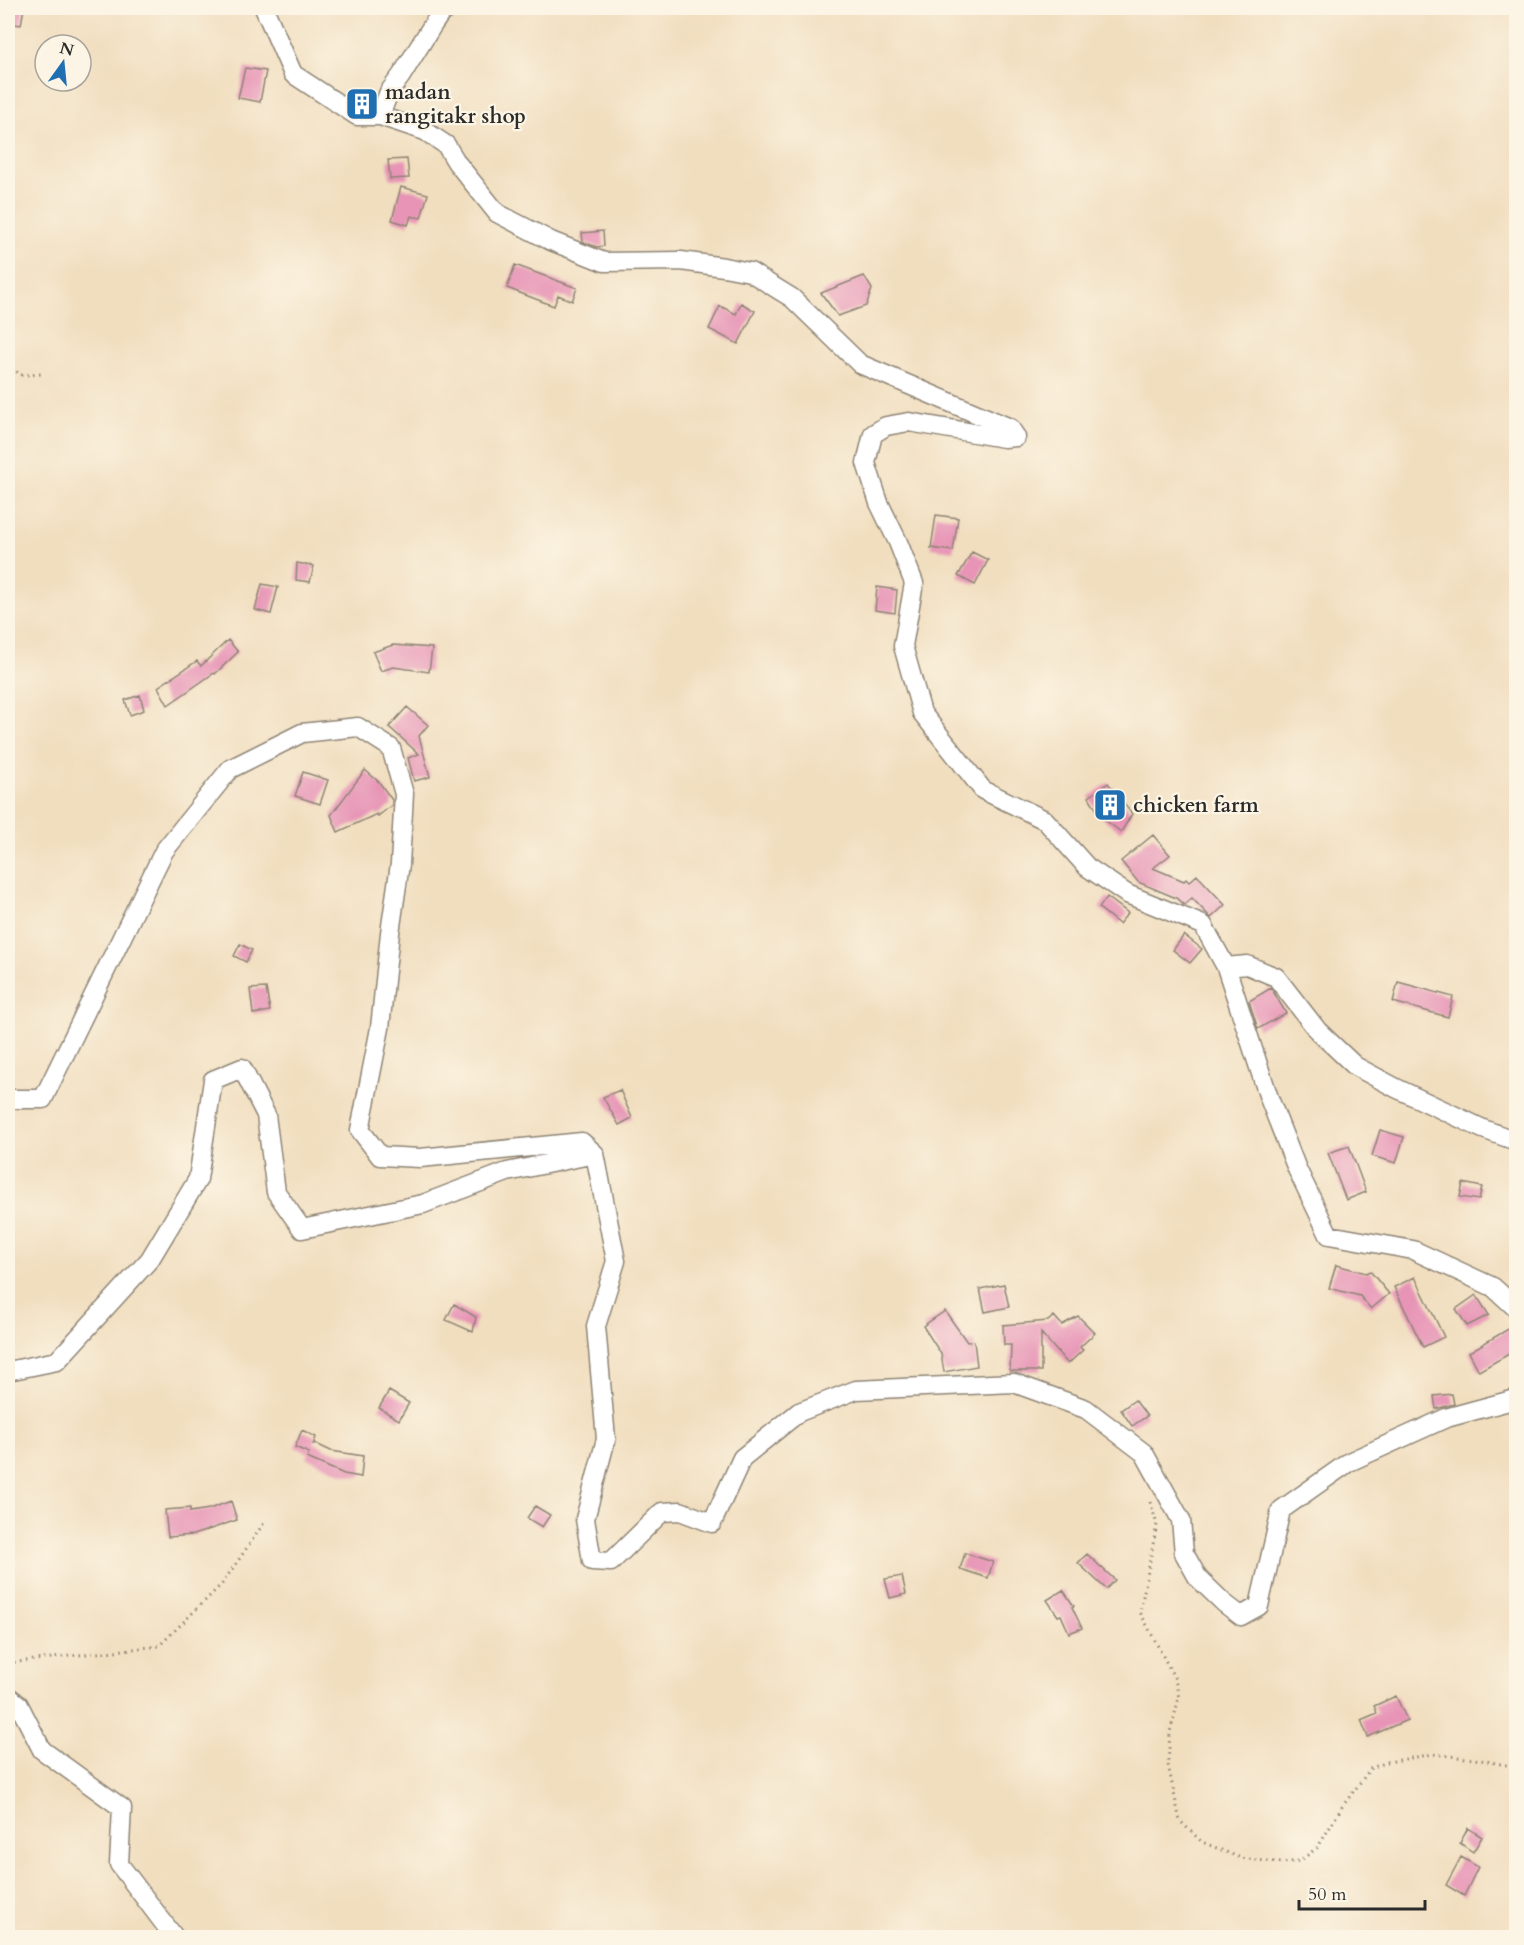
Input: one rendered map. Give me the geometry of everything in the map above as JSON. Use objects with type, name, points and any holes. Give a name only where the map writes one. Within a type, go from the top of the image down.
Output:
[{"type":"street","points":[[264,8],[293,74],[357,116],[380,116],[425,131],[446,145],[457,163],[497,213],[550,241],[604,262],[681,261],[750,273],[792,298],[860,364],[1010,428],[1016,437],[1004,438],[909,422],[886,426],[873,434],[866,463],[879,503],[914,583],[903,646],[922,713],[983,790],[1045,820],[1087,867],[1127,894],[1203,925],[1226,967],[1269,1098],[1297,1169],[1329,1235],[1413,1250],[1492,1287],[1516,1308]]},
{"type":"street","points":[[380,116],[389,92],[441,13],[449,8]]},
{"type":"street","points":[[8,1099],[43,1099],[164,851],[230,769],[302,733],[358,727],[391,748],[404,794],[400,864],[380,1028],[360,1130],[380,1156],[420,1158],[582,1142],[595,1154],[616,1261],[596,1326],[606,1439],[585,1519],[592,1562],[611,1562],[662,1512],[680,1511],[712,1522],[742,1458],[799,1412],[856,1390],[1014,1383],[1086,1409],[1144,1453],[1180,1520],[1184,1553],[1198,1578],[1241,1616],[1259,1606],[1281,1510],[1349,1462],[1446,1418],[1516,1399]]},
{"type":"street","points":[[1226,967],[1247,965],[1276,977],[1318,1032],[1355,1066],[1472,1124],[1516,1142]]},
{"type":"street","points":[[8,1371],[57,1361],[150,1259],[198,1179],[213,1080],[242,1068],[266,1115],[276,1192],[302,1229],[423,1204],[507,1172],[595,1154]]},
{"type":"street","points":[[8,1696],[19,1705],[42,1750],[122,1808],[119,1864],[175,1938]]},
{"type":"path","points":[[8,363],[20,375],[43,374]]},
{"type":"path","points":[[1148,1498],[1157,1524],[1140,1612],[1175,1679],[1179,1698],[1170,1732],[1168,1765],[1180,1821],[1202,1842],[1241,1858],[1282,1863],[1300,1862],[1318,1847],[1342,1807],[1371,1768],[1388,1762],[1434,1754],[1516,1767]]},
{"type":"path","points":[[8,1663],[159,1646],[222,1584],[266,1520]]},
{"type":"building","points":[[8,8],[24,8],[21,25],[8,23]]},
{"type":"building","points":[[245,68],[266,71],[260,102],[238,98]]},
{"type":"building","points":[[407,159],[409,178],[390,179],[388,160]]},
{"type":"building","points":[[401,187],[428,194],[421,218],[411,216],[408,225],[392,220]]},
{"type":"building","points":[[603,231],[604,246],[597,247],[583,242],[582,233]]},
{"type":"building","points":[[515,265],[577,288],[572,301],[558,295],[554,306],[507,288]]},
{"type":"building","points":[[864,276],[872,289],[866,306],[838,316],[821,293]]},
{"type":"building","points":[[741,303],[755,311],[738,344],[709,329],[720,306],[736,314]]},
{"type":"building","points":[[936,515],[958,518],[953,551],[931,548]]},
{"type":"building","points":[[972,552],[988,560],[975,585],[958,576]]},
{"type":"building","points":[[297,563],[314,566],[310,582],[296,580]]},
{"type":"building","points":[[262,584],[278,587],[271,614],[255,610]]},
{"type":"building","points":[[877,587],[897,590],[895,613],[875,610]]},
{"type":"building","points":[[228,640],[238,652],[215,674],[168,705],[158,687],[197,661],[201,666]]},
{"type":"building","points":[[393,645],[432,648],[429,672],[393,667],[381,671],[373,652]]},
{"type":"building","points":[[140,695],[144,710],[130,715],[125,700]]},
{"type":"building","points":[[407,707],[428,725],[419,736],[430,777],[414,781],[408,758],[419,754],[389,727]]},
{"type":"building","points":[[365,770],[379,782],[392,800],[392,805],[378,816],[377,814],[338,832],[331,815]]},
{"type":"building","points":[[303,772],[328,780],[320,804],[295,796]]},
{"type":"building","name":"chicken farm","points":[[1108,783],[1132,814],[1121,832],[1101,817],[1089,797]]},
{"type":"building","points":[[1153,835],[1170,855],[1153,868],[1189,882],[1197,875],[1225,905],[1211,918],[1192,898],[1184,905],[1176,898],[1138,882],[1121,861]]},
{"type":"building","points":[[1107,897],[1128,913],[1119,924],[1099,908]]},
{"type":"building","points":[[1184,935],[1202,949],[1190,963],[1173,950]]},
{"type":"building","points":[[240,944],[252,950],[246,962],[234,956]]},
{"type":"building","points":[[1398,982],[1453,997],[1448,1017],[1393,1002]]},
{"type":"building","points":[[266,988],[270,1011],[253,1014],[250,989]]},
{"type":"building","points":[[1271,988],[1286,1013],[1258,1029],[1249,1001]]},
{"type":"building","points":[[620,1090],[632,1118],[619,1125],[603,1097]]},
{"type":"building","points":[[1380,1130],[1404,1137],[1396,1163],[1372,1156]]},
{"type":"building","points":[[1349,1146],[1366,1192],[1346,1200],[1328,1153]]},
{"type":"building","points":[[1463,1183],[1482,1187],[1479,1200],[1460,1197]]},
{"type":"building","points":[[1336,1265],[1366,1273],[1370,1271],[1389,1294],[1371,1309],[1360,1296],[1329,1288]]},
{"type":"building","points":[[1415,1277],[1444,1337],[1423,1347],[1394,1287]]},
{"type":"building","points":[[1004,1284],[1009,1307],[985,1312],[980,1289]]},
{"type":"building","points":[[1476,1295],[1489,1315],[1467,1326],[1456,1309]]},
{"type":"building","points":[[454,1304],[476,1317],[473,1332],[446,1320]]},
{"type":"building","points":[[945,1311],[967,1342],[974,1341],[977,1366],[944,1372],[941,1354],[923,1326]]},
{"type":"building","points":[[1054,1316],[1062,1325],[1078,1316],[1095,1333],[1080,1347],[1083,1350],[1068,1364],[1041,1333],[1041,1371],[1010,1371],[1011,1345],[1004,1345],[1003,1325],[1048,1321]]},
{"type":"building","points":[[1510,1328],[1516,1340],[1516,1350],[1479,1371],[1469,1352]]},
{"type":"building","points":[[389,1391],[409,1403],[399,1420],[379,1408]]},
{"type":"building","points":[[1452,1394],[1454,1404],[1436,1409],[1434,1396]]},
{"type":"building","points":[[1135,1400],[1147,1416],[1132,1426],[1121,1410]]},
{"type":"building","points":[[302,1430],[316,1437],[313,1445],[314,1443],[331,1451],[363,1456],[361,1477],[344,1474],[307,1458],[309,1453],[295,1447]]},
{"type":"building","points":[[231,1501],[237,1520],[193,1535],[168,1537],[165,1510],[190,1508],[190,1512],[209,1509]]},
{"type":"building","points":[[535,1506],[550,1515],[542,1527],[527,1518]]},
{"type":"building","points":[[965,1553],[993,1562],[988,1578],[960,1569]]},
{"type":"building","points":[[1087,1554],[1115,1580],[1106,1589],[1078,1563]]},
{"type":"building","points":[[902,1576],[906,1594],[890,1598],[885,1579]]},
{"type":"building","points":[[1063,1590],[1074,1606],[1072,1607],[1082,1628],[1069,1633],[1061,1615],[1058,1616],[1047,1600]]},
{"type":"building","points":[[1396,1696],[1407,1720],[1368,1737],[1361,1720],[1377,1713],[1374,1706]]},
{"type":"building","points":[[1468,1828],[1482,1837],[1473,1852],[1460,1843]]},
{"type":"building","points":[[1461,1857],[1478,1867],[1464,1896],[1446,1885]]},
{"type":"place","name":"madan rangitakr shop","points":[[362,104]]},
{"type":"place","name":"chicken farm","points":[[1110,805]]}]
